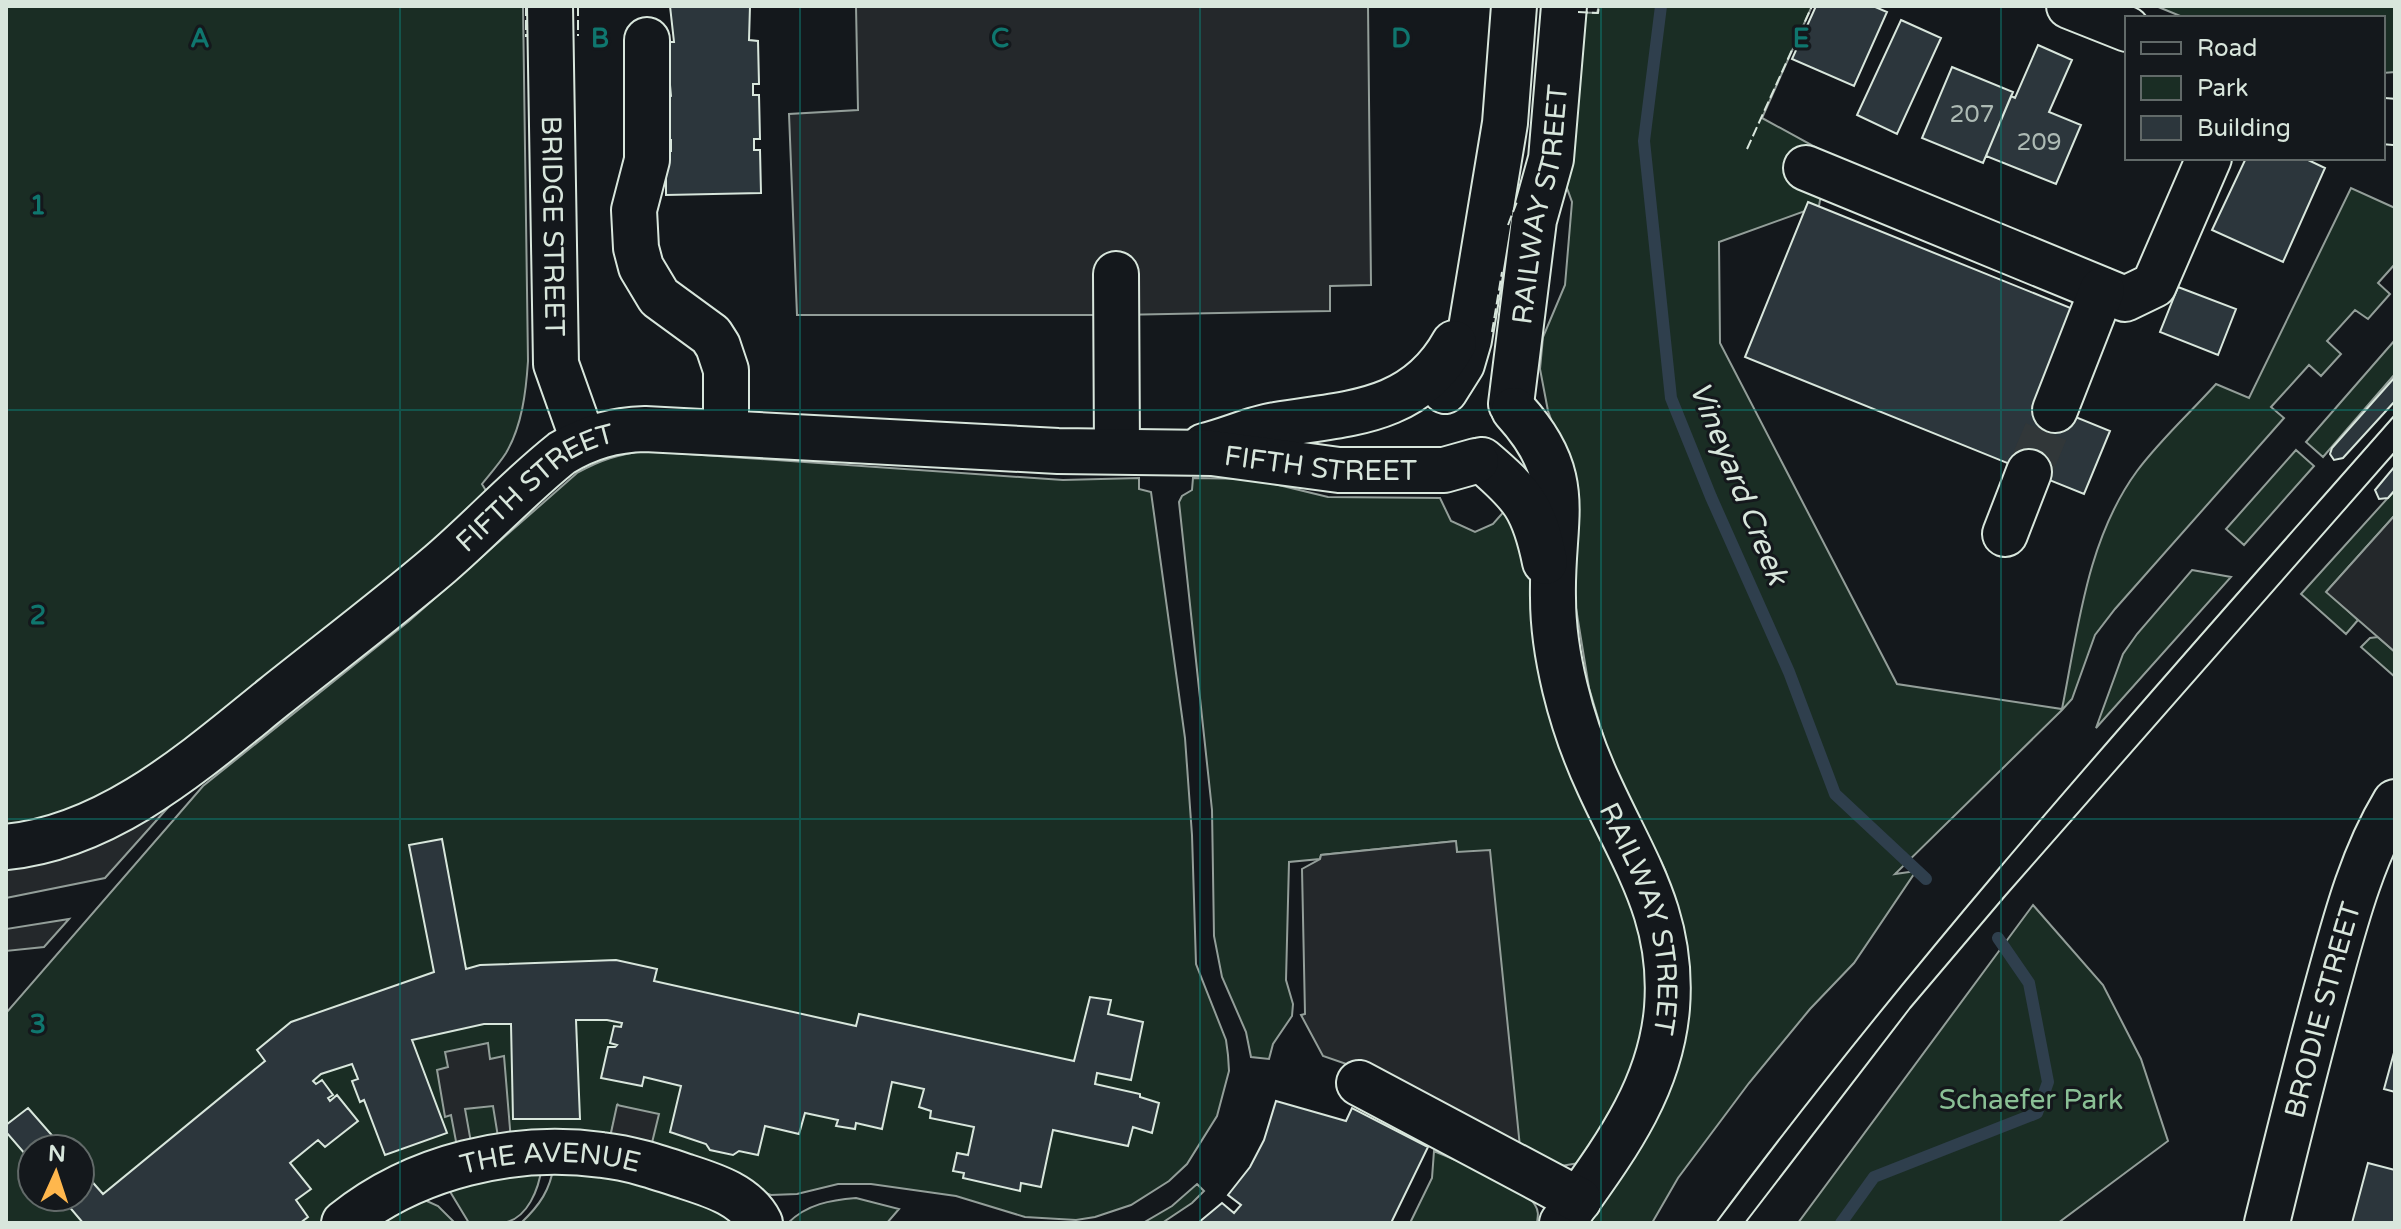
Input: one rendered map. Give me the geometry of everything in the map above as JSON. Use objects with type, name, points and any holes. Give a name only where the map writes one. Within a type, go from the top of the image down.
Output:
[{"type":"street","name":"RAILWAY STREET","points":[[1442,395],[1462,364],[1474,306],[1503,136],[1514,6]]},
{"type":"street","name":"RAILWAY STREET","points":[[1552,596],[1558,518],[1554,482],[1537,437],[1512,407],[1534,220],[1551,159],[1564,6]]},
{"type":"street","points":[[2069,6],[2125,28]]},
{"type":"street","name":"BRIDGE STREET","points":[[551,21],[556,364],[583,440]]},
{"type":"street","points":[[647,40],[647,160],[634,210],[636,248],[641,267],[659,297],[711,335],[718,346],[727,382],[726,432]]},
{"type":"street","points":[[1806,168],[2125,299],[2154,285],[2208,160]]},
{"type":"street","points":[[1116,274],[1117,451]]},
{"type":"street","points":[[2055,410],[2102,290]]},
{"type":"street","points":[[1179,449],[1276,425],[1347,416],[1398,397],[1440,362],[1474,306]]},
{"type":"street","points":[[1479,379],[1502,390],[1512,407],[1515,421],[1509,442],[1502,451],[1479,461],[1453,456],[1436,438],[1432,414],[1442,395],[1462,381],[1479,379]]},
{"type":"street","name":"FIFTH STREET","points":[[6,847],[61,834],[111,815],[157,787],[370,623],[443,562],[543,468],[583,440],[603,433],[634,429],[726,432],[1058,451],[1179,449],[1274,443],[1350,433],[1392,422],[1424,408],[1442,395]]},
{"type":"street","name":"FIFTH STREET","points":[[1179,449],[1339,470],[1444,470],[1479,461]]},
{"type":"street","name":"RAILWAY STREET","points":[[1479,461],[1518,492],[1531,513],[1540,538],[1552,596],[1565,690],[1598,783],[1643,871],[1664,940],[1668,973],[1664,1036],[1645,1095],[1632,1121],[1570,1211]]},
{"type":"street","points":[[2005,534],[2029,472]]},
{"type":"street","name":"BRODIE STREET","points":[[2267,1223],[2303,1074],[2347,916],[2367,856],[2395,802]]},
{"type":"street","points":[[1359,1083],[1468,1141],[1570,1211]]},
{"type":"street","name":"THE AVENUE","points":[[344,1223],[392,1193],[445,1169],[487,1158],[552,1151],[625,1158],[704,1183],[737,1199],[759,1221]]},
{"type":"green space","points":[[6,6],[523,6],[528,361],[524,397],[511,443],[482,484],[488,494],[357,610],[120,791],[6,832]]},
{"type":"green space","points":[[1599,6],[1812,6],[1762,118],[1828,154],[1819,206],[1719,242],[1720,343],[1897,684],[2062,709],[2080,616],[2096,555],[2120,497],[2137,471],[2216,384],[2249,398],[2351,188],[2395,208],[2395,264],[2378,283],[2390,294],[2368,319],[2355,310],[2327,341],[2341,354],[2321,376],[2309,365],[2271,407],[2284,418],[2095,635],[2072,699],[2062,710],[1895,874],[1916,871],[1854,963],[1810,1009],[1749,1083],[1678,1178],[1652,1223],[1586,1223],[1642,1145],[1660,1111],[1675,1076],[1690,983],[1677,907],[1665,870],[1611,762],[1589,688],[1575,602],[1569,469],[1548,411],[1540,369],[1543,337],[1565,285],[1572,202],[1560,169],[1571,12],[1597,13]]},
{"type":"green space","points":[[2156,6],[2395,6],[2395,72],[2385,73],[2385,16],[2180,16]]},
{"type":"green space","points":[[2395,340],[2395,374],[2323,457],[2306,442]]},
{"type":"green space","points":[[2296,450],[2314,466],[2244,545],[2226,529]]},
{"type":"green space","points":[[645,451],[1063,480],[1139,478],[1139,489],[1151,492],[1185,738],[1196,964],[1226,1040],[1229,1071],[1217,1116],[1187,1164],[1169,1181],[1131,1205],[1076,1220],[1025,1217],[956,1196],[871,1184],[838,1184],[797,1194],[771,1195],[650,1151],[618,1105],[609,1142],[323,1223],[6,1223],[6,1013],[203,786],[409,621],[577,473],[618,456]]},
{"type":"green space","points":[[1193,478],[1254,479],[1328,497],[1440,498],[1451,521],[1475,532],[1493,524],[1507,508],[1527,549],[1550,713],[1617,864],[1645,944],[1648,1010],[1630,1082],[1579,1163],[1561,1166],[1520,1147],[1455,841],[1321,855],[1320,859],[1289,862],[1286,980],[1293,1004],[1292,1016],[1273,1044],[1269,1059],[1251,1057],[1246,1032],[1222,977],[1214,936],[1212,810],[1179,502],[1192,490]]},
{"type":"green space","points":[[2395,490],[2395,515],[2327,591],[2358,620],[2346,634],[2301,594]]},
{"type":"green space","points":[[2192,570],[2231,577],[2096,728],[2123,654]]},
{"type":"green space","points":[[2378,637],[2395,652],[2395,677],[2361,647],[2370,638]]},
{"type":"green space","name":"Schaefer Park","points":[[2033,905],[2103,985],[2141,1059],[2168,1141],[2058,1223],[1798,1223]]},
{"type":"green space","points":[[1434,1151],[1518,1190],[1535,1205],[1537,1223],[1410,1223],[1432,1178]]},
{"type":"green space","points":[[554,1165],[666,1185],[745,1223],[521,1223],[543,1197]]},
{"type":"green space","points":[[542,1166],[531,1202],[519,1216],[502,1223],[469,1223],[446,1185]]},
{"type":"green space","points":[[1197,1184],[1204,1191],[1192,1203],[1162,1223],[1143,1223],[1172,1206]]},
{"type":"green space","points":[[418,1197],[438,1206],[455,1223],[370,1223]]},
{"type":"green space","points":[[856,1198],[899,1209],[887,1223],[788,1223],[803,1211],[820,1204]]},
{"type":"shaded area","points":[[856,6],[1368,6],[1371,285],[1330,286],[1330,311],[797,315],[789,114],[858,110]]},
{"type":"shaded area","points":[[2395,515],[2395,652],[2326,592]]},
{"type":"shaded area","points":[[172,803],[105,878],[6,898],[6,864]]},
{"type":"shaded area","points":[[1456,841],[1457,852],[1490,850],[1520,1147],[1384,1077],[1323,1056],[1301,1015],[1305,1014],[1302,869],[1320,859],[1321,855]]},
{"type":"shaded area","points":[[69,919],[44,947],[6,951],[6,929]]},
{"type":"shaded area","points":[[488,1043],[490,1059],[504,1056],[511,1141],[499,1143],[493,1106],[465,1109],[472,1148],[458,1152],[451,1115],[445,1117],[437,1070],[448,1067],[445,1052]]},
{"type":"shaded area","points":[[617,1105],[659,1114],[650,1151],[609,1142]]},
{"type":"building","points":[[670,6],[750,6],[749,40],[758,41],[759,84],[753,84],[753,95],[759,95],[760,139],[754,139],[754,150],[760,150],[761,193],[666,195],[666,151],[671,151],[671,140],[665,140],[665,97],[671,96],[670,85],[665,86],[664,42],[674,42]]},
{"type":"building","points":[[1816,6],[1873,6],[1887,12],[1854,86],[1792,59]]},
{"type":"building","points":[[1901,20],[1941,38],[1897,134],[1857,115]]},
{"type":"building","points":[[2038,45],[2072,60],[2049,112],[2081,125],[2056,184],[1986,156],[2011,96],[2015,98]]},
{"type":"building","points":[[1952,67],[2013,92],[1983,163],[1922,138]]},
{"type":"building","points":[[2245,160],[2308,160],[2325,168],[2283,262],[2212,230]]},
{"type":"building","points":[[1808,202],[2078,311],[2041,403],[2110,431],[2084,494],[1745,357]]},
{"type":"building","points":[[2178,287],[2236,309],[2218,355],[2160,332]]},
{"type":"building","points":[[2395,377],[2395,401],[2343,458],[2334,460],[2330,454],[2332,448]]},
{"type":"building","points":[[2395,466],[2395,490],[2388,498],[2379,499],[2375,490]]},
{"type":"building","points":[[442,839],[466,969],[480,965],[616,960],[657,969],[654,981],[856,1026],[859,1014],[1074,1061],[1090,997],[1111,1000],[1108,1014],[1143,1022],[1131,1080],[1097,1073],[1095,1084],[1140,1094],[1140,1097],[1159,1103],[1152,1133],[1133,1127],[1128,1146],[1053,1130],[1041,1187],[1021,1183],[1020,1191],[963,1178],[964,1173],[953,1171],[957,1153],[968,1155],[974,1127],[930,1118],[931,1111],[919,1107],[924,1089],[892,1082],[882,1129],[856,1123],[855,1129],[836,1126],[838,1120],[805,1113],[799,1134],[765,1126],[758,1155],[739,1151],[733,1155],[710,1150],[706,1144],[670,1132],[681,1086],[644,1077],[642,1086],[601,1078],[608,1047],[617,1045],[610,1043],[614,1026],[621,1027],[622,1023],[607,1020],[576,1020],[580,1119],[513,1119],[511,1024],[484,1024],[412,1040],[447,1133],[385,1155],[364,1100],[360,1102],[352,1081],[358,1079],[352,1064],[321,1074],[313,1081],[316,1084],[322,1080],[333,1095],[328,1098],[330,1101],[337,1095],[358,1121],[325,1147],[318,1140],[290,1163],[311,1189],[296,1200],[308,1217],[300,1223],[83,1223],[75,1213],[96,1213],[96,1186],[103,1194],[265,1061],[257,1050],[291,1022],[434,972],[409,845]]},
{"type":"building","points":[[2395,1049],[2395,1092],[2384,1089]]},
{"type":"building","points":[[1276,1101],[1346,1121],[1352,1108],[1428,1147],[1391,1223],[1198,1223],[1222,1203],[1234,1213],[1241,1205],[1228,1195],[1250,1167],[1264,1140]]},
{"type":"building","points":[[28,1108],[50,1133],[16,1133],[16,1144],[6,1132],[6,1125]]},
{"type":"building","points":[[2368,1163],[2395,1170],[2395,1223],[2352,1223]]},
{"type":"waterway","name":"Vineyard Creek","points":[[1661,6],[1644,141],[1671,398],[1711,497],[1789,672],[1835,794],[1926,879]]},
{"type":"waterway","name":"Vineyard Creek","points":[[1841,1223],[1874,1177],[2037,1113],[2048,1082],[2029,983],[1998,938]]},
{"type":"tunnel","points":[[2029,472],[2055,410]]},
{"type":"tram line","points":[[1716,1223],[1878,1014],[1962,913],[2395,415]]},
{"type":"tram line","points":[[1745,1223],[1910,1008],[2395,452]]},
{"type":"fence","points":[[526,6],[526,37]]},
{"type":"fence","points":[[578,6],[578,36]]},
{"type":"fence","points":[[1578,12],[1598,13],[1599,6]]},
{"type":"fence","points":[[1747,149],[1812,6]]},
{"type":"fence","points":[[1508,225],[1518,199]]},
{"type":"fence","points":[[1492,332],[1502,272]]}]
